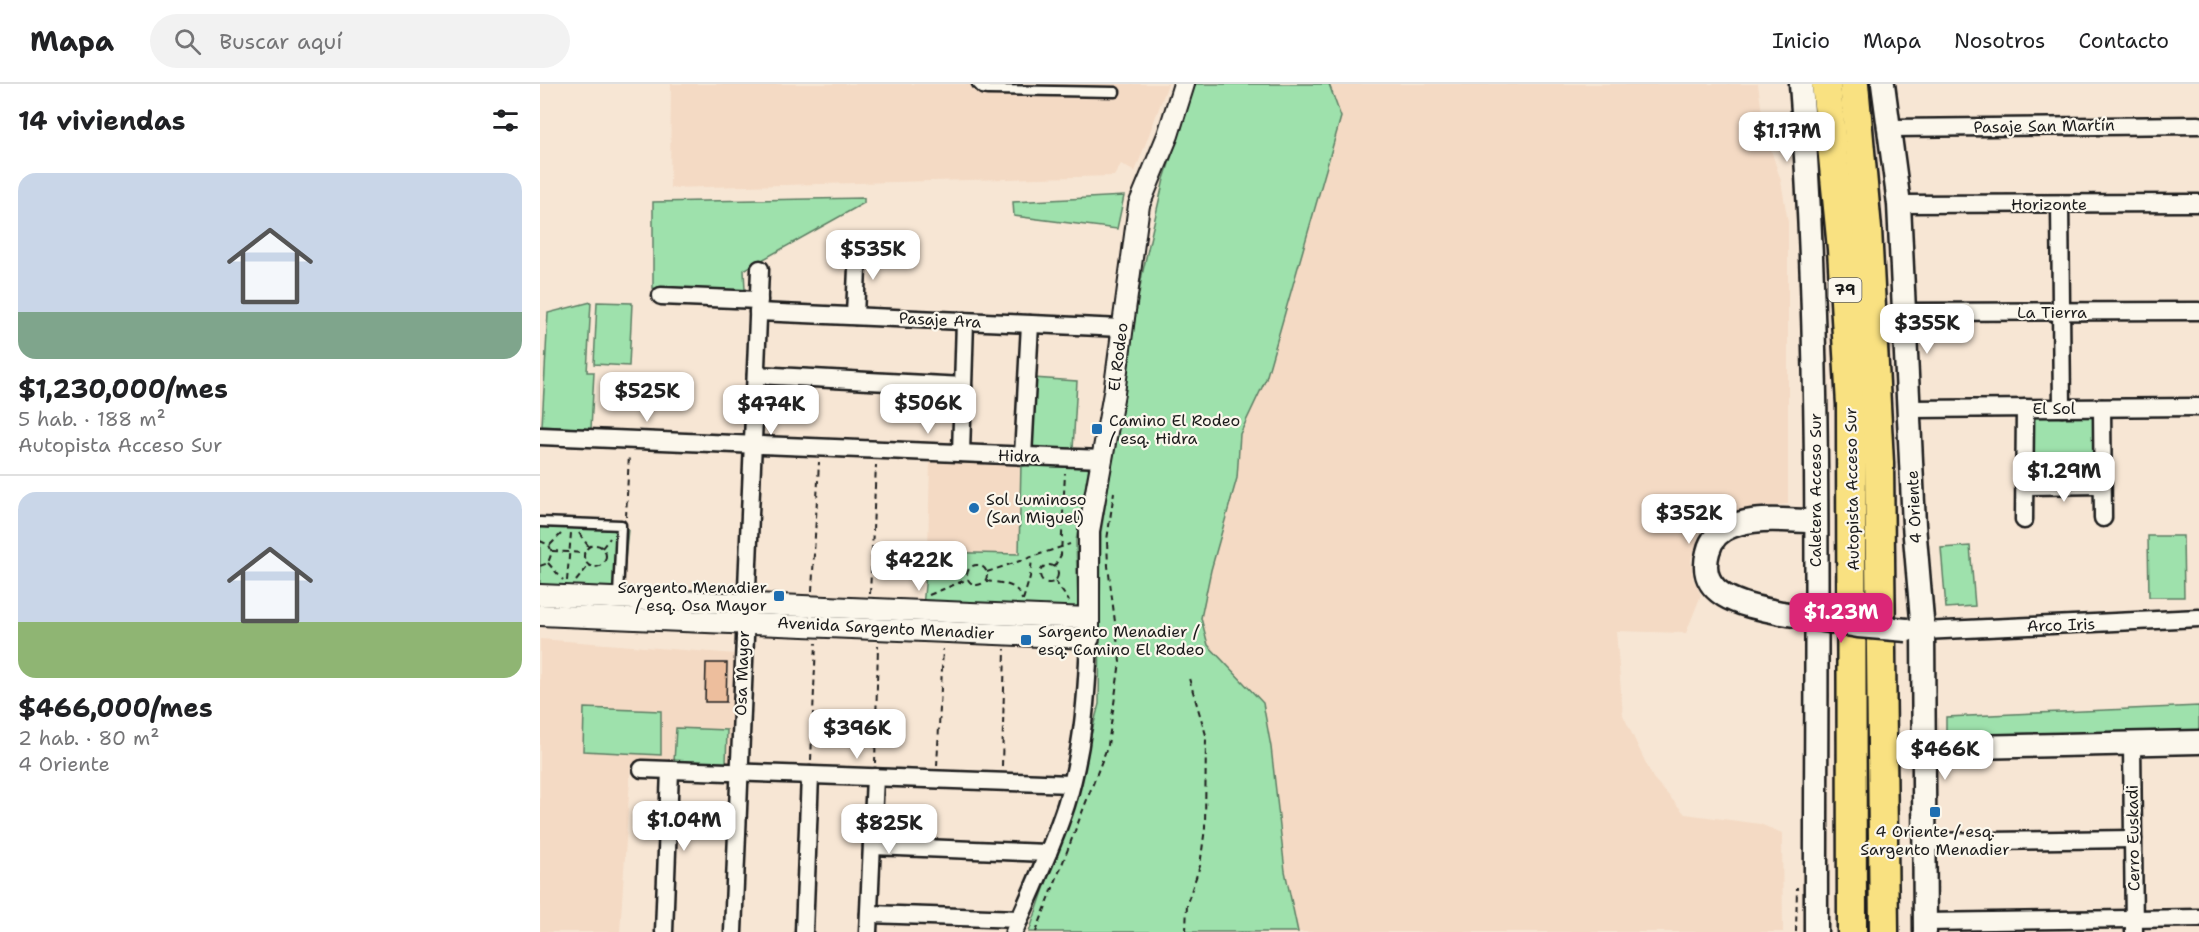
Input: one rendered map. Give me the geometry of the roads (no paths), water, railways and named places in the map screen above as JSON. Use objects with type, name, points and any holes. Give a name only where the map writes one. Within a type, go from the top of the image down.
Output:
[{"type":"highway","name":"Autopista Acceso Sur","points":[[1826,84],[1842,249],[1851,405],[1852,932]]},
{"type":"highway","name":"Autopista Acceso Sur","points":[[1854,84],[1867,229],[1879,463],[1884,932]]},
{"type":"main road","name":"Caletera Acceso Sur","points":[[1801,84],[1812,240],[1816,376],[1816,932]]},
{"type":"main road","name":"4 Oriente","points":[[1883,84],[1899,204],[1910,409],[1915,631],[1924,748],[1925,927]]},
{"type":"main road","points":[[1815,521],[1743,522],[1719,534],[1708,550],[1707,574],[1712,584],[1722,595],[1737,602],[1782,613],[1858,626],[1915,631]]},
{"type":"main road","points":[[1924,748],[2199,742]]},
{"type":"street","name":"El Rodeo","points":[[1089,628],[1089,531],[1142,195],[1168,135],[1184,84]]},
{"type":"street","name":"Pasaje San Martín","points":[[1890,128],[2199,124]]},
{"type":"street","name":"Horizonte","points":[[1899,204],[2199,202]]},
{"type":"street","points":[[2060,204],[2062,408]]},
{"type":"street","points":[[855,316],[858,244]]},
{"type":"street","name":"Osa Mayor","points":[[733,932],[760,269]]},
{"type":"street","name":"Pasaje Ara","points":[[661,296],[855,316],[1122,328]]},
{"type":"street","name":"La Tierra","points":[[1904,312],[2199,311]]},
{"type":"street","points":[[961,453],[965,321]]},
{"type":"street","points":[[1023,456],[1030,324]]},
{"type":"street","points":[[756,375],[963,386]]},
{"type":"street","name":"El Sol","points":[[1910,409],[2199,407]]},
{"type":"street","points":[[2024,520],[2025,408]]},
{"type":"street","points":[[2102,408],[2103,518]]},
{"type":"street","name":"Hidra","points":[[540,436],[1102,459]]},
{"type":"street","points":[[2025,486],[2102,485]]},
{"type":"street","name":"Avenida Sargento Menadier","points":[[540,595],[618,598],[746,612],[816,625],[1006,634],[1089,628]]},
{"type":"street","name":"Avenida Sargento Menadier","points":[[540,615],[746,612],[1089,628]]},
{"type":"street","name":"Arco Iris","points":[[1915,631],[2199,618]]},
{"type":"street","points":[[869,914],[1017,926],[1047,853],[1071,784],[1084,713],[1089,628]]},
{"type":"street","name":"Cerro Euskadi","points":[[2132,743],[2134,925]]},
{"type":"street","points":[[642,769],[1071,784]]},
{"type":"street","points":[[664,932],[670,770]]},
{"type":"street","points":[[804,932],[810,775]]},
{"type":"street","points":[[868,932],[875,777]]},
{"type":"street","points":[[1925,842],[2133,839]]},
{"type":"street","points":[[872,846],[1047,853]]},
{"type":"street","points":[[1925,927],[2134,925],[2199,918]]},
{"type":"lane","points":[[977,84],[982,89],[988,90],[1115,92]]},
{"type":"lane","points":[[540,522],[621,525],[618,598]]},
{"type":"place","name":"Camino El Rodeo / esq. Hidra","points":[[1097,429]]},
{"type":"place","name":"Sol Luminoso (San Miguel)","points":[[974,508]]},
{"type":"place","name":"Sargento Menadier / esq. Osa Mayor","points":[[779,596]]},
{"type":"place","name":"Sargento Menadier / esq. Camino El Rodeo","points":[[1026,640]]},
{"type":"place","name":"4 Oriente / esq. Sargento Menadier","points":[[1935,812]]}]
